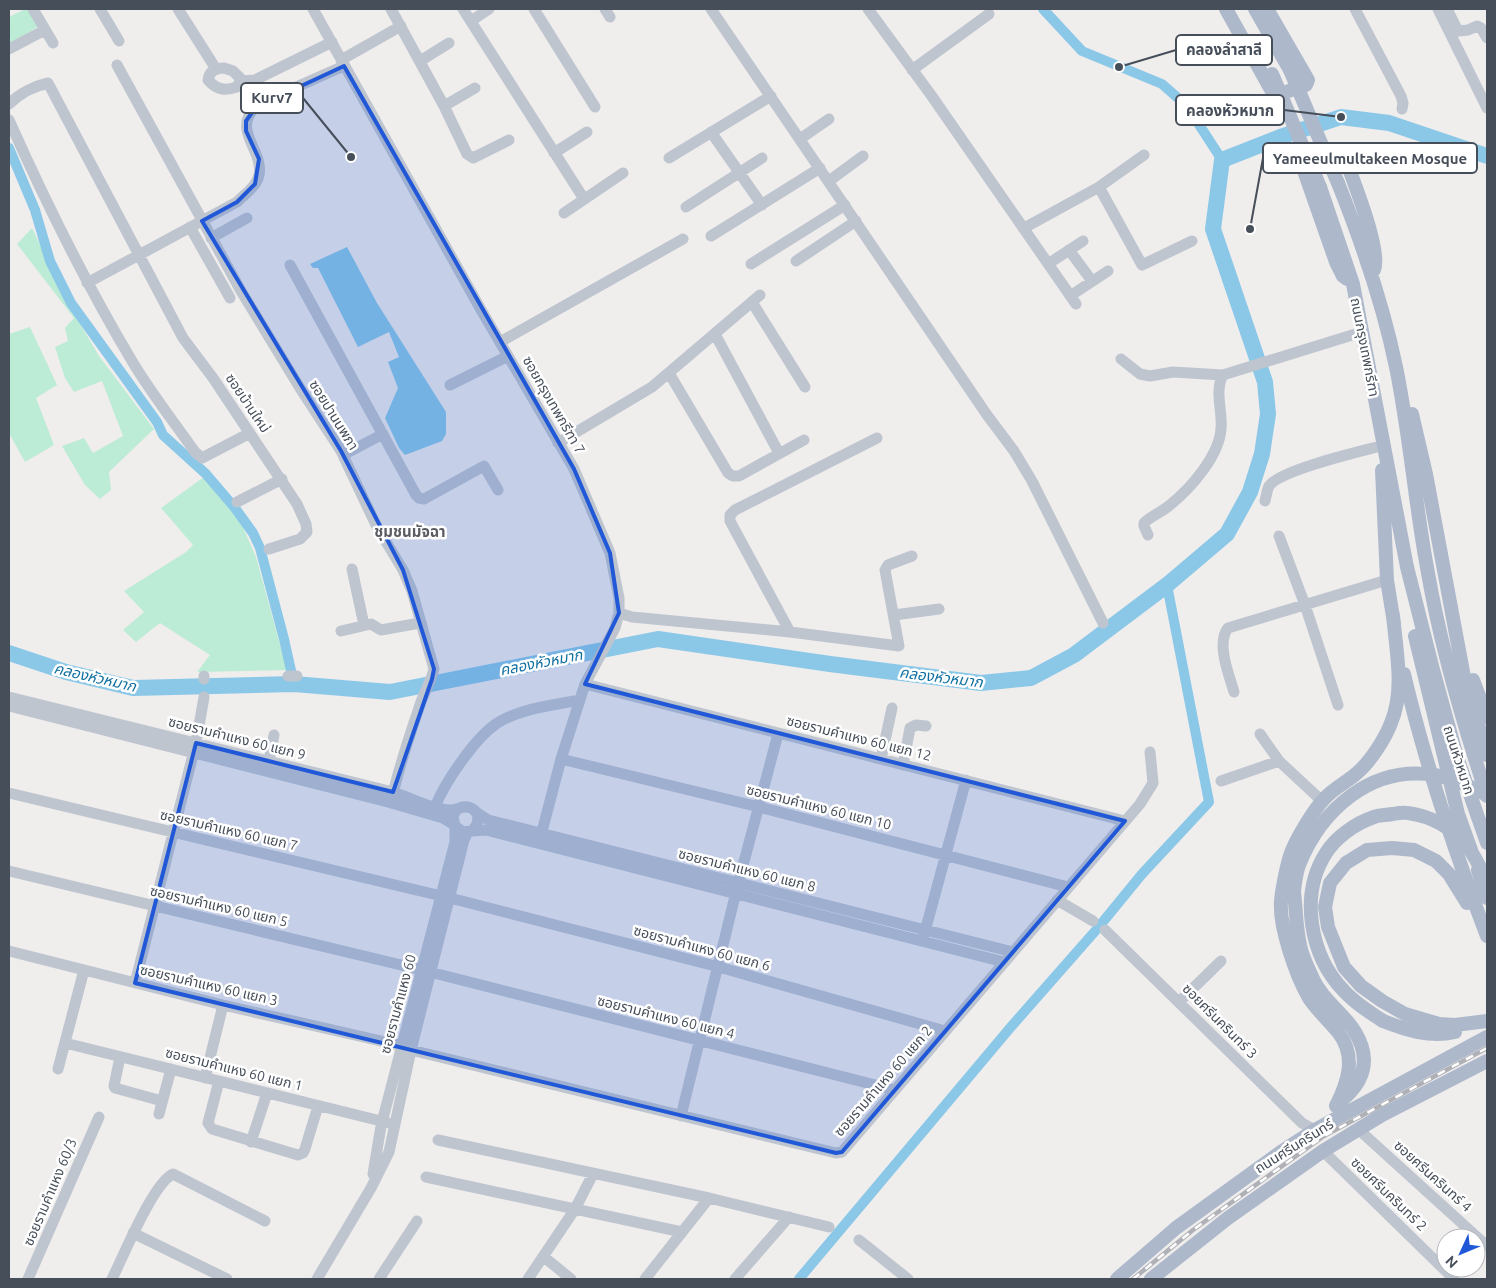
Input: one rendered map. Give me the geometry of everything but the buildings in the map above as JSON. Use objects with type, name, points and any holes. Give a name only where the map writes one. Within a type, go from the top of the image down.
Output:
[{"type":"main road","points":[[1226,9],[1273,94],[1280,94],[1306,85],[1308,80],[1267,9]]},
{"type":"main road","name":"ถนนกรุงเทพกรีฑา","points":[[1236,9],[1272,74],[1320,187],[1353,284],[1408,567],[1441,704]]},
{"type":"main road","name":"ถนนกรุงเทพกรีฑา","points":[[1255,9],[1290,70],[1338,183],[1372,274],[1396,366],[1428,573],[1456,699]]},
{"type":"main road","points":[[1353,284],[1344,276],[1336,262],[1303,168],[1307,162],[1335,151],[1341,152],[1344,155],[1374,244],[1376,264],[1372,274]]},
{"type":"main road","points":[[1396,366],[1418,434],[1458,651],[1487,755]]},
{"type":"main road","points":[[1380,425],[1388,580],[1408,692],[1450,837],[1487,936]]},
{"type":"main road","points":[[1408,567],[1414,635],[1458,814],[1487,898]]},
{"type":"main road","points":[[1336,1106],[1346,1088],[1349,1074],[1350,1061],[1347,1047],[1340,1034],[1310,999],[1301,982],[1285,935],[1281,902],[1291,852],[1309,820],[1322,801],[1359,771],[1380,744],[1392,722],[1399,695],[1393,615]]},
{"type":"main road","points":[[1453,617],[1465,657],[1487,716]]},
{"type":"main road","name":"ถนนหัวหมาก","points":[[1456,699],[1487,796]]},
{"type":"main road","name":"ถนนหัวหมาก","points":[[1441,704],[1487,843]]},
{"type":"main road","points":[[1315,1130],[1336,1106],[1353,1092],[1360,1082],[1364,1070],[1360,1043],[1355,1031],[1329,1004],[1315,983],[1300,947],[1294,891],[1298,867],[1310,840],[1327,816],[1350,796],[1376,782],[1403,774],[1433,775],[1466,784],[1487,796]]},
{"type":"main road","points":[[1487,882],[1477,860],[1455,833],[1425,816],[1406,812],[1374,817],[1346,831],[1326,853],[1314,881],[1311,909],[1314,938],[1326,966],[1343,990],[1364,1009],[1383,1021],[1412,1031],[1431,1034],[1449,1033],[1487,1021]]},
{"type":"main road","points":[[1487,941],[1460,890],[1448,874],[1436,861],[1414,850],[1392,848],[1367,850],[1346,863],[1330,883],[1325,907],[1328,927],[1344,967],[1361,986],[1405,1014],[1439,1024],[1455,1025],[1487,1021]]},
{"type":"main road","name":"ถนนศรีนครินทร์","points":[[1117,1279],[1176,1228],[1245,1177],[1315,1130],[1487,1038]]},
{"type":"main road","name":"ถนนศรีนครินทร์","points":[[1151,1279],[1228,1218],[1323,1151],[1358,1129],[1487,1061]]},
{"type":"main road","points":[[1456,1077],[1487,1067]]},
{"type":"street","points":[[33,9],[53,43]]},
{"type":"street","points":[[100,9],[119,41]]},
{"type":"street","points":[[178,9],[216,69]]},
{"type":"street","name":"ซอยกรุงเทพกรีฑา 7","points":[[314,9],[342,63],[574,469],[610,554],[619,598],[620,613],[615,628],[588,680],[580,700],[539,838]]},
{"type":"street","points":[[391,9],[444,106],[469,157],[473,158],[509,140]]},
{"type":"street","points":[[463,9],[584,199]]},
{"type":"street","points":[[471,21],[490,9]]},
{"type":"street","points":[[534,9],[595,107]]},
{"type":"street","points":[[711,9],[1023,465],[1048,509],[1103,623]]},
{"type":"street","points":[[868,9],[1073,300],[1092,282],[1108,271]]},
{"type":"street","points":[[1355,9],[1401,96],[1402,109]]},
{"type":"street","points":[[1438,9],[1487,108]]},
{"type":"street","points":[[1447,9],[1460,31],[1477,26],[1481,28],[1487,38]]},
{"type":"street","points":[[912,70],[988,14]]},
{"type":"street","points":[[88,283],[237,202],[255,184],[259,175],[258,159],[246,131],[246,121],[256,108],[342,63],[401,26]]},
{"type":"street","points":[[9,49],[45,30]]},
{"type":"street","points":[[241,81],[255,80],[332,42]]},
{"type":"street","points":[[420,61],[450,43]]},
{"type":"street","name":"ซอยปานนพภา","points":[[117,65],[251,307],[343,455],[376,525],[403,570],[412,591],[434,669],[432,679],[422,699],[392,798]]},
{"type":"street","points":[[216,69],[228,69],[237,74],[241,81],[238,87],[231,89],[216,87],[208,80],[208,75],[216,69]]},
{"type":"street","name":"ซอยบ้านใหม่","points":[[9,104],[24,93],[48,83],[183,338],[282,479],[297,504],[306,524],[307,532],[300,539],[269,549]]},
{"type":"street","points":[[444,106],[475,88]]},
{"type":"street","points":[[669,158],[771,96]]},
{"type":"street","points":[[800,139],[829,119]]},
{"type":"street","points":[[9,120],[42,194],[88,283],[133,363],[195,452],[202,458],[250,433]]},
{"type":"street","points":[[554,153],[587,132]]},
{"type":"street","points":[[711,132],[762,205]]},
{"type":"street","points":[[1024,228],[1099,187],[1144,155]]},
{"type":"street","points":[[829,181],[863,156]]},
{"type":"street","points":[[686,207],[762,158]]},
{"type":"street","points":[[711,236],[820,168]]},
{"type":"street","points":[[564,213],[623,173]]},
{"type":"street","points":[[1099,187],[1142,266],[1192,241]]},
{"type":"street","points":[[751,264],[845,205]]},
{"type":"street","points":[[212,238],[247,218]]},
{"type":"street","points":[[796,261],[856,221]]},
{"type":"street","points":[[190,227],[230,298]]},
{"type":"street","points":[[500,342],[683,239]]},
{"type":"street","points":[[1048,264],[1083,241]]},
{"type":"street","points":[[1069,250],[1092,282]]},
{"type":"street","points":[[290,265],[416,495],[424,499],[484,466],[498,490]]},
{"type":"street","points":[[558,442],[652,388],[756,299],[804,386]]},
{"type":"street","points":[[1121,358],[1140,374],[1150,376],[1173,372],[1223,375],[1362,332]]},
{"type":"street","points":[[715,334],[779,453]]},
{"type":"street","points":[[450,385],[508,356]]},
{"type":"street","points":[[669,373],[728,473],[733,476],[739,476],[804,440]]},
{"type":"street","points":[[1148,535],[1144,523],[1169,507],[1188,489],[1208,463],[1217,446],[1222,430],[1219,390],[1223,375]]},
{"type":"street","points":[[343,455],[382,434]]},
{"type":"street","points":[[790,632],[730,521],[730,514],[877,438]]},
{"type":"street","points":[[1264,501],[1269,486],[1279,478],[1301,469],[1380,446]]},
{"type":"street","points":[[237,502],[282,479]]},
{"type":"street","points":[[1279,536],[1305,605],[1338,704]]},
{"type":"street","points":[[620,613],[632,616],[790,632],[899,646],[885,570],[888,565],[912,556]]},
{"type":"street","points":[[352,570],[364,625]]},
{"type":"street","points":[[1234,692],[1224,658],[1223,641],[1228,628],[1388,580]]},
{"type":"street","points":[[894,615],[939,609]]},
{"type":"street","points":[[341,631],[364,625],[374,625],[380,630],[420,623]]},
{"type":"street","name":"ซอยรามคำแหง 60 แยก 12","points":[[588,680],[778,734],[966,780],[1125,822]]},
{"type":"street","name":"ซอยรามคำแหง 60 แยก 9","points":[[9,697],[195,748],[392,798],[450,811],[457,809]]},
{"type":"street","points":[[135,983],[195,748],[204,697]]},
{"type":"street","points":[[435,807],[441,792],[471,748],[498,723],[532,709],[580,700]]},
{"type":"street","name":"ซอยรามคำแหง 60 แยก 9","points":[[9,706],[195,748],[269,761],[392,798],[443,818],[454,825]]},
{"type":"street","points":[[880,759],[892,708]]},
{"type":"street","points":[[902,764],[910,728],[916,725],[926,726]]},
{"type":"street","points":[[681,1116],[737,888],[778,734]]},
{"type":"street","points":[[1260,734],[1279,761],[1322,801]]},
{"type":"street","points":[[269,761],[274,735]]},
{"type":"street","name":"ซอยรามคำแหง 60 แยก 2","points":[[407,1048],[681,1116],[836,1153],[842,1152],[1140,804],[1153,783],[1150,752]]},
{"type":"street","name":"ซอยรามคำแหง 60 แยก 10","points":[[561,759],[759,807],[1068,887]]},
{"type":"street","points":[[1221,781],[1279,761]]},
{"type":"street","points":[[924,936],[966,780]]},
{"type":"street","name":"ซอยรามคำแหง 60 แยก 7","points":[[9,793],[446,897]]},
{"type":"street","points":[[457,809],[465,806],[476,812]]},
{"type":"street","name":"ซอยรามคำแหง 60","points":[[446,897],[455,842],[453,816],[457,809]]},
{"type":"street","name":"ซอยรามคำแหง 60 แยก 8","points":[[476,812],[488,820],[539,838],[924,936],[1004,962]]},
{"type":"street","name":"ซอยรามคำแหง 60","points":[[317,1279],[371,1188],[389,1152],[407,1048],[426,972],[446,897],[464,840],[477,824],[476,812]]},
{"type":"street","points":[[454,825],[459,831],[470,831]]},
{"type":"street","name":"ซอยรามคำแหง 60 แยก 8","points":[[470,831],[486,830],[539,838]]},
{"type":"street","name":"ซอยรามคำแหง 60 แยก 5","points":[[9,871],[426,972]]},
{"type":"street","name":"ซอยรามคำแหง 60 แยก 6","points":[[446,897],[719,967],[945,1031]]},
{"type":"street","points":[[1057,900],[1093,921]]},
{"type":"street","name":"ซอยศรีนครินทร์ 3","points":[[1105,930],[1302,1124],[1315,1130]]},
{"type":"street","name":"ซอยรามคำแหง 60 แยก 8","points":[[924,936],[1013,952]]},
{"type":"street","points":[[9,964],[10,952]]},
{"type":"street","name":"ซอยรามคำแหง 60 แยก 3","points":[[10,952],[407,1048]]},
{"type":"street","points":[[1179,1002],[1221,961]]},
{"type":"street","points":[[58,1069],[84,970]]},
{"type":"street","name":"ซอยรามคำแหง 60 แยก 4","points":[[426,972],[895,1090]]},
{"type":"street","points":[[205,1078],[223,1004]]},
{"type":"street","name":"ซอยรามคำแหง 60 แยก 1","points":[[65,1043],[395,1125]]},
{"type":"street","name":"ซอยรามคำแหง 60","points":[[371,1188],[382,1122],[407,1048]]},
{"type":"street","points":[[120,1056],[115,1088],[162,1100]]},
{"type":"street","points":[[158,1114],[171,1069]]},
{"type":"street","points":[[219,1081],[208,1123],[209,1127],[251,1142],[298,1155],[303,1153],[318,1106]]},
{"type":"street","points":[[251,1142],[267,1093]]},
{"type":"street","name":"ซอยรามคำแหง 60/3","points":[[28,1279],[99,1117]]},
{"type":"street","name":"ซอยศรีนครินทร์ 4","points":[[1358,1129],[1487,1246]]},
{"type":"street","points":[[438,1140],[709,1198],[829,1227]]},
{"type":"street","name":"ซอยศรีนครินทร์ 2","points":[[1323,1151],[1454,1279]]},
{"type":"street","points":[[112,1279],[134,1232],[162,1183],[168,1176],[173,1174],[265,1221]]},
{"type":"street","points":[[528,1279],[575,1209],[593,1174]]},
{"type":"street","points":[[426,1177],[682,1232]]},
{"type":"street","points":[[646,1279],[709,1198]]},
{"type":"street","points":[[735,1279],[789,1217]]},
{"type":"street","points":[[378,1279],[417,1221]]},
{"type":"street","points":[[134,1232],[227,1279]]},
{"type":"street","points":[[859,1240],[908,1279]]},
{"type":"street","points":[[544,1257],[570,1279]]},
{"type":"highlighted area","points":[[344,66],[574,469],[610,553],[619,613],[585,684],[1125,821],[842,1152],[836,1153],[135,983],[196,743],[393,792],[432,679],[434,669],[403,570],[341,451],[202,221],[237,202],[255,184],[259,159],[246,131],[246,121],[256,107]]},
{"type":"green space","points":[[27,9],[39,26],[9,45],[9,17]]},
{"type":"green space","points":[[32,228],[73,312],[99,356],[154,429],[109,472],[111,490],[100,499],[85,485],[62,446],[84,438],[93,453],[123,436],[102,381],[74,392],[65,378],[55,347],[68,341],[65,328],[74,318],[17,244]]},
{"type":"green space","points":[[30,327],[57,385],[36,398],[54,445],[25,462],[9,433],[9,334]]},
{"type":"green space","points":[[204,477],[241,523],[256,557],[287,670],[197,672],[210,655],[160,623],[136,642],[123,630],[144,612],[124,591],[186,552],[193,545],[161,508]]},
{"type":"water","points":[[347,247],[377,303],[446,412],[446,434],[442,441],[405,455],[399,448],[385,418],[398,388],[388,362],[399,357],[389,332],[358,347],[318,268],[313,268],[310,264]]},
{"type":"waterway","points":[[1043,9],[1082,51],[1162,84],[1187,106],[1222,160]]},
{"type":"waterway","name":"คลองหัวหมาก","points":[[9,653],[66,672],[133,688],[294,684],[390,692],[658,639],[830,664],[981,683],[1031,678],[1074,655],[1167,585],[1227,534],[1250,492],[1262,454],[1268,414],[1265,382],[1213,229],[1222,160],[1283,136],[1341,117],[1389,123],[1487,156]]},
{"type":"waterway","points":[[9,148],[35,210],[50,261],[71,303],[157,422],[163,435],[206,474],[253,533],[260,548],[294,684]]},
{"type":"waterway","points":[[799,1279],[1142,874],[1209,802],[1167,585]]},
{"type":"railway","points":[[1133,1279],[1193,1230],[1324,1136],[1487,1048]]},
{"type":"place","name":"คลองลำสาลี","points":[[1119,67]]},
{"type":"place","name":"คลองหัวหมาก","points":[[1341,117]]},
{"type":"place","name":"Kurv7","points":[[351,157]]},
{"type":"place","name":"Yameeulmultakeen Mosque","points":[[1250,229]]},
{"type":"district","name":"ชุมชนมัจฉา","points":[[410,531]]}]
